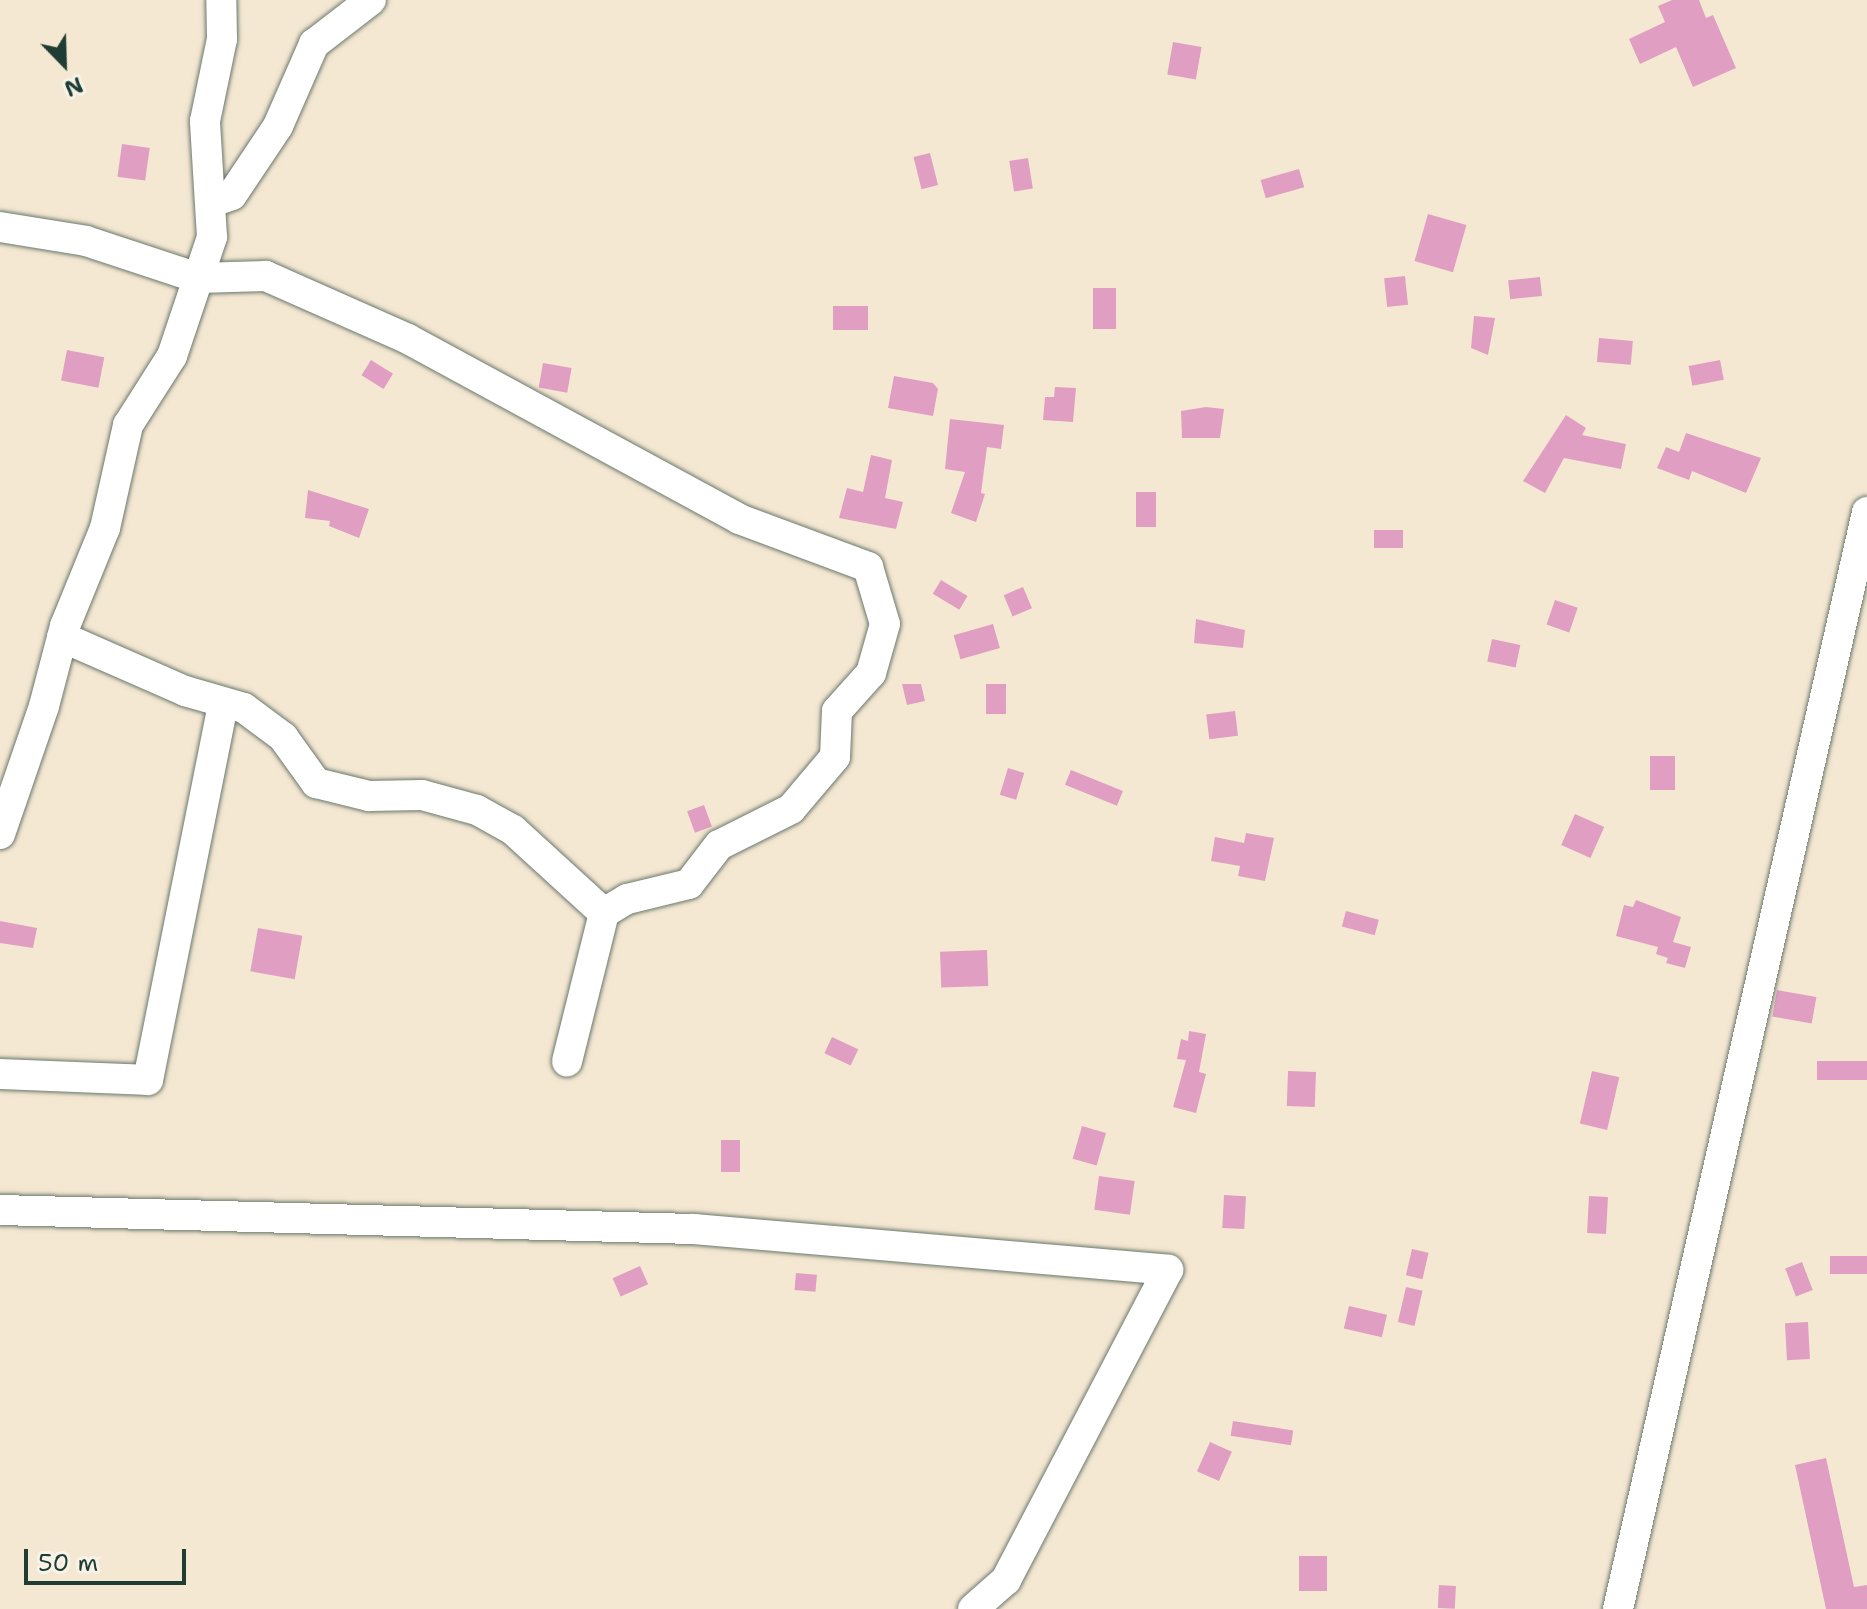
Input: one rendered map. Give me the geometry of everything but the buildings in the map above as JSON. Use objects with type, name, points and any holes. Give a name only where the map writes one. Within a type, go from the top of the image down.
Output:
[{"type":"street","points":[[0,834],[62,637],[105,528],[128,425],[172,356],[212,237],[205,121],[222,39],[221,0]]},
{"type":"street","points":[[210,203],[232,195],[278,126],[314,44],[371,0]]},
{"type":"street","points":[[0,227],[86,241],[198,278],[266,276],[408,339],[739,519],[868,567],[885,624],[871,673],[837,711],[835,757],[791,809],[719,845],[689,884],[627,899],[604,913],[567,1061]]},
{"type":"street","points":[[1618,1609],[1867,512]]},
{"type":"street","points":[[62,637],[223,705],[244,708],[283,737],[316,783],[369,796],[422,795],[489,817],[513,830],[604,913]]},
{"type":"street","points":[[0,1074],[148,1080],[223,705]]},
{"type":"street","points":[[0,1210],[694,1229],[1168,1270],[1006,1580],[973,1609]]}]
